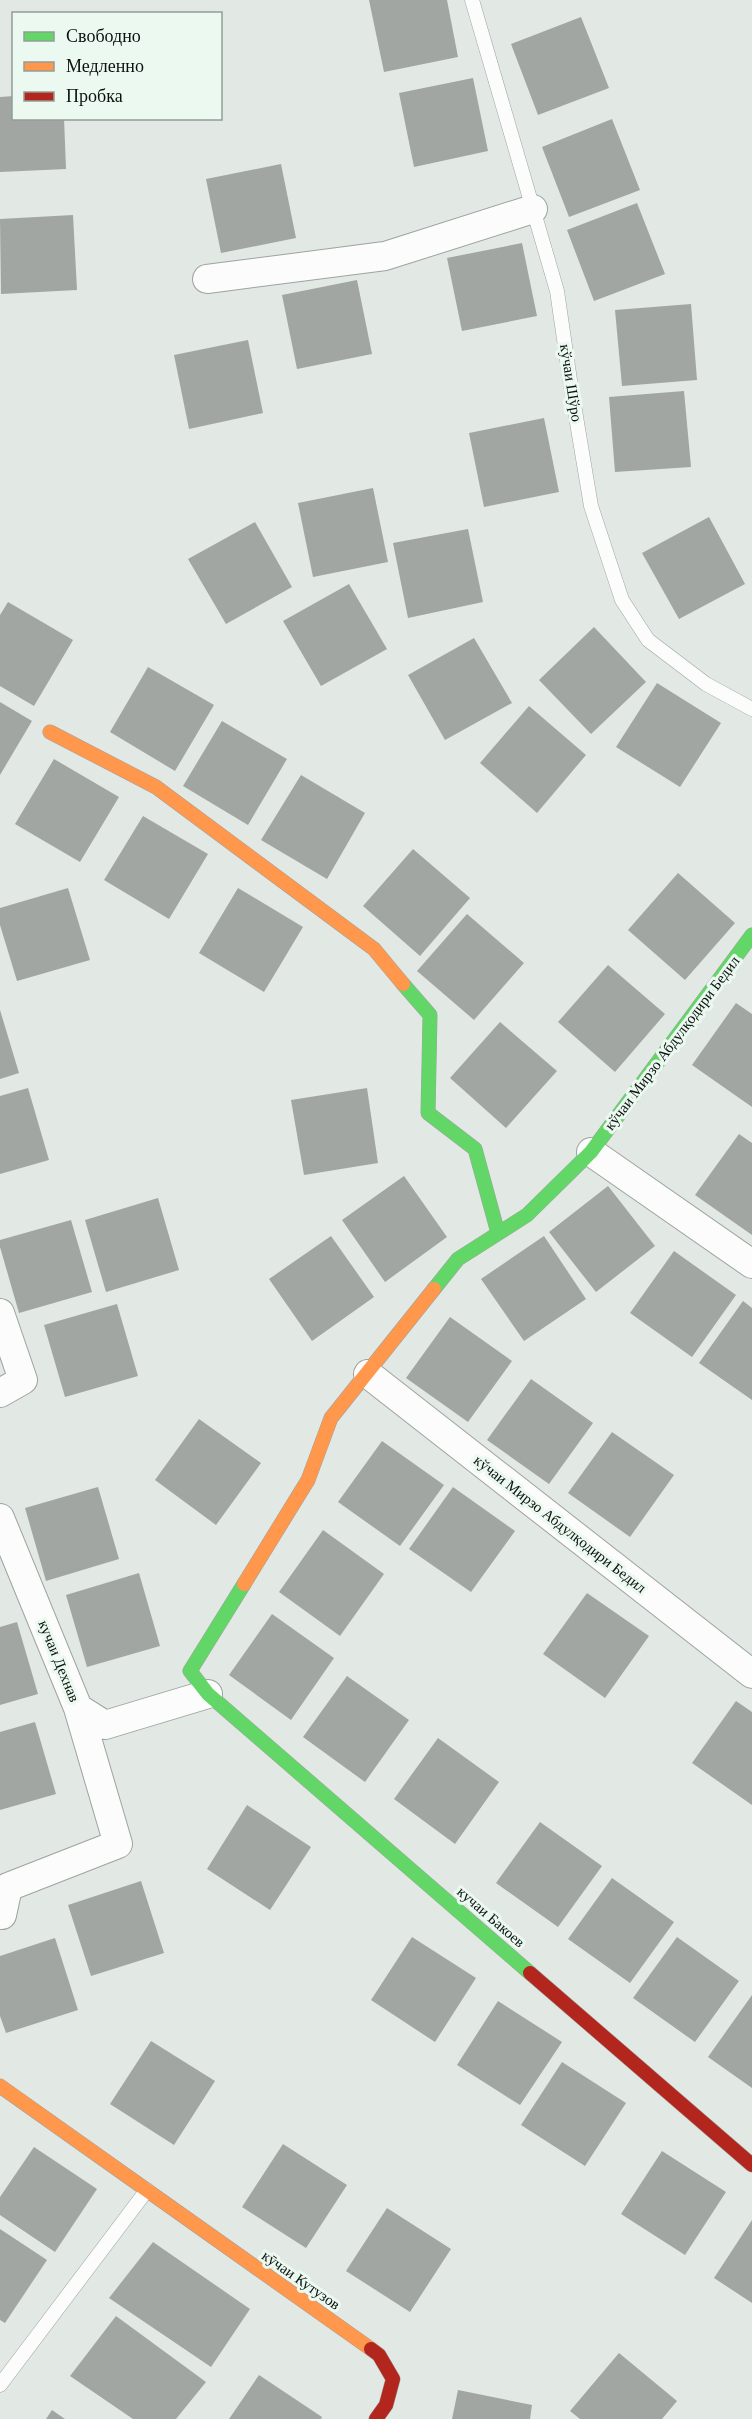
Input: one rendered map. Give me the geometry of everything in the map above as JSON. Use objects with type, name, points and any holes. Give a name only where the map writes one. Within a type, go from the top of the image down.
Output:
[{"type":"street","points":[[207,279],[386,256],[533,209]]},
{"type":"street","points":[[50,732],[156,787],[374,949],[430,1015],[428,1113],[475,1149],[498,1233]]},
{"type":"street","name":"кўчаи Мирзо Абдулқодири Бедил","points":[[208,1694],[190,1671],[308,1480],[331,1418],[458,1259],[528,1215],[591,1152],[752,935]]},
{"type":"street","points":[[591,1152],[752,1264]]},
{"type":"street","points":[[0,1313],[23,1380],[0,1393]]},
{"type":"street","name":"кўчаи Мирзо Абдулқодири Бедил","points":[[368,1374],[752,1674]]},
{"type":"street","name":"кучаи Дехнав","points":[[0,1518],[78,1708],[105,1725],[208,1694]]},
{"type":"street","name":"кучаи Бакоев","points":[[208,1694],[752,2165]]},
{"type":"street","points":[[0,1915],[3,1915],[8,1887],[118,1844],[78,1708]]},
{"type":"street","name":"кӯчаи Кутузов","points":[[0,2086],[379,2355],[393,2379],[386,2405],[376,2419]]},
{"type":"lane","name":"кўчаи Шўро","points":[[472,0],[557,291],[591,506],[622,600],[648,640],[706,684],[752,709]]},
{"type":"lane","points":[[0,2385],[147,2190]]},
{"type":"building","points":[[369,0],[447,0],[458,57],[384,72]]},
{"type":"building","points":[[581,17],[609,88],[538,115],[511,44]]},
{"type":"building","points":[[473,78],[488,151],[414,167],[399,93]]},
{"type":"building","points":[[12,96],[12,120],[64,120],[66,169],[0,172],[0,97]]},
{"type":"building","points":[[612,119],[640,190],[569,217],[542,147]]},
{"type":"building","points":[[281,164],[296,238],[221,253],[206,179]]},
{"type":"building","points":[[637,203],[665,274],[594,301],[567,230]]},
{"type":"building","points":[[73,215],[77,290],[1,294],[0,219]]},
{"type":"building","points":[[522,243],[537,316],[462,331],[447,258]]},
{"type":"building","points":[[357,280],[372,354],[297,369],[282,295]]},
{"type":"building","points":[[691,304],[697,380],[622,386],[615,310]]},
{"type":"building","points":[[248,340],[263,413],[189,429],[174,355]]},
{"type":"building","points":[[684,391],[691,467],[615,472],[609,397]]},
{"type":"building","points":[[544,418],[559,492],[484,507],[469,433]]},
{"type":"building","points":[[373,488],[388,562],[313,577],[298,503]]},
{"type":"building","points":[[709,517],[745,584],[679,619],[642,553]]},
{"type":"building","points":[[255,522],[292,587],[226,624],[188,559]]},
{"type":"building","points":[[468,529],[483,602],[408,618],[393,543]]},
{"type":"building","points":[[349,584],[387,649],[321,686],[283,621]]},
{"type":"building","points":[[8,602],[73,640],[34,706],[0,686],[0,615]]},
{"type":"building","points":[[594,627],[646,682],[591,734],[539,680]]},
{"type":"building","points":[[474,638],[512,703],[445,740],[408,675]]},
{"type":"building","points":[[148,667],[214,705],[175,771],[110,732]]},
{"type":"building","points":[[657,683],[721,723],[680,787],[616,747]]},
{"type":"building","points":[[0,702],[32,721],[0,775]]},
{"type":"building","points":[[529,706],[586,755],[537,813],[480,763]]},
{"type":"building","points":[[222,721],[287,759],[248,825],[183,786]]},
{"type":"building","points":[[54,759],[119,797],[80,862],[15,824]]},
{"type":"building","points":[[301,775],[365,813],[327,879],[261,840]]},
{"type":"building","points":[[143,816],[208,854],[169,919],[104,880]]},
{"type":"building","points":[[413,849],[470,898],[420,956],[363,906]]},
{"type":"building","points":[[678,873],[735,923],[685,980],[628,930]]},
{"type":"building","points":[[68,888],[90,960],[17,981],[0,925],[0,908]]},
{"type":"building","points":[[238,888],[303,927],[264,992],[199,953]]},
{"type":"building","points":[[467,914],[524,963],[474,1020],[417,971]]},
{"type":"building","points":[[608,965],[665,1014],[615,1072],[558,1022]]},
{"type":"building","points":[[736,1003],[752,1014],[752,1107],[692,1065]]},
{"type":"building","points":[[0,1010],[19,1073],[0,1079]]},
{"type":"building","points":[[500,1022],[557,1071],[506,1128],[450,1078]]},
{"type":"building","points":[[28,1088],[49,1160],[0,1174],[0,1096]]},
{"type":"building","points":[[367,1088],[378,1163],[304,1175],[291,1100]]},
{"type":"building","points":[[739,1134],[752,1143],[752,1235],[695,1195]]},
{"type":"building","points":[[404,1176],[447,1237],[385,1282],[342,1220]]},
{"type":"building","points":[[608,1186],[655,1246],[596,1292],[549,1232]]},
{"type":"building","points":[[158,1198],[179,1270],[106,1292],[85,1220]]},
{"type":"building","points":[[71,1220],[92,1292],[19,1313],[0,1240]]},
{"type":"building","points":[[331,1236],[374,1297],[312,1341],[269,1279]]},
{"type":"building","points":[[544,1236],[586,1299],[524,1341],[481,1279]]},
{"type":"building","points":[[674,1251],[736,1295],[692,1357],[630,1313]]},
{"type":"building","points":[[743,1301],[752,1308],[752,1400],[699,1363]]},
{"type":"building","points":[[117,1304],[138,1376],[65,1397],[44,1325]]},
{"type":"building","points":[[450,1317],[512,1361],[468,1422],[406,1378]]},
{"type":"building","points":[[531,1379],[593,1423],[549,1484],[487,1440]]},
{"type":"building","points":[[199,1419],[261,1463],[216,1525],[155,1480]]},
{"type":"building","points":[[612,1432],[674,1475],[630,1537],[568,1493]]},
{"type":"building","points":[[382,1441],[444,1485],[400,1546],[338,1502]]},
{"type":"building","points":[[98,1487],[119,1559],[46,1581],[25,1508]]},
{"type":"building","points":[[453,1487],[515,1531],[471,1592],[409,1549]]},
{"type":"building","points":[[323,1530],[384,1574],[340,1636],[279,1592]]},
{"type":"building","points":[[139,1573],[160,1646],[87,1667],[66,1595]]},
{"type":"building","points":[[587,1593],[649,1636],[605,1698],[543,1654]]},
{"type":"building","points":[[272,1614],[334,1658],[291,1720],[229,1675]]},
{"type":"building","points":[[17,1622],[38,1694],[0,1705],[0,1627]]},
{"type":"building","points":[[347,1676],[409,1720],[365,1782],[303,1737]]},
{"type":"building","points":[[736,1701],[752,1712],[752,1805],[692,1763]]},
{"type":"building","points":[[35,1722],[56,1794],[0,1810],[0,1732]]},
{"type":"building","points":[[438,1738],[499,1782],[455,1844],[394,1799]]},
{"type":"building","points":[[247,1805],[311,1847],[270,1910],[207,1869]]},
{"type":"building","points":[[540,1822],[602,1866],[558,1927],[496,1883]]},
{"type":"building","points":[[612,1878],[674,1922],[630,1983],[568,1939]]},
{"type":"building","points":[[141,1881],[164,1953],[91,1976],[68,1905]]},
{"type":"building","points":[[412,1937],[476,1978],[435,2042],[371,2000]]},
{"type":"building","points":[[677,1937],[739,1981],[695,2042],[633,1998]]},
{"type":"building","points":[[55,1938],[78,2010],[6,2033],[0,2016],[0,1956]]},
{"type":"building","points":[[752,1995],[752,2088],[708,2057]]},
{"type":"building","points":[[498,2001],[562,2042],[520,2105],[457,2065]]},
{"type":"building","points":[[151,2041],[215,2081],[174,2145],[110,2104]]},
{"type":"building","points":[[562,2062],[626,2103],[585,2166],[521,2125]]},
{"type":"building","points":[[283,2144],[347,2185],[306,2248],[242,2207]]},
{"type":"building","points":[[34,2147],[97,2189],[55,2252],[0,2215],[0,2197]]},
{"type":"building","points":[[662,2151],[726,2192],[685,2255],[621,2214]]},
{"type":"building","points":[[387,2208],[451,2249],[410,2312],[346,2271]]},
{"type":"building","points":[[752,2220],[752,2303],[714,2278]]},
{"type":"building","points":[[0,2229],[47,2260],[5,2323],[0,2320]]},
{"type":"building","points":[[153,2242],[250,2309],[211,2367],[109,2298]]},
{"type":"building","points":[[116,2316],[206,2382],[176,2419],[133,2419],[70,2376]]},
{"type":"building","points":[[619,2353],[677,2401],[662,2419],[580,2419],[570,2411]]},
{"type":"building","points":[[259,2375],[322,2417],[321,2419],[229,2419]]},
{"type":"building","points":[[458,2390],[532,2405],[530,2419],[452,2419]]},
{"type":"building","points":[[52,2410],[65,2419],[46,2419]]},
{"type":"traffic: fast","points":[[434,1289],[458,1259],[527,1215],[591,1152],[752,935]]},
{"type":"traffic: fast","points":[[403,984],[430,1015],[428,1113],[475,1149],[498,1233]]},
{"type":"traffic: fast","points":[[244,1584],[190,1671],[208,1694],[530,1973]]},
{"type":"traffic: slow","points":[[50,732],[156,787],[374,949],[403,984]]},
{"type":"traffic: slow","points":[[244,1584],[308,1480],[331,1418],[434,1289]]},
{"type":"traffic: slow","points":[[0,2086],[371,2349]]},
{"type":"traffic: jam","points":[[530,1973],[752,2165]]},
{"type":"traffic: jam","points":[[371,2349],[379,2355],[393,2379],[386,2405],[376,2419]]}]
